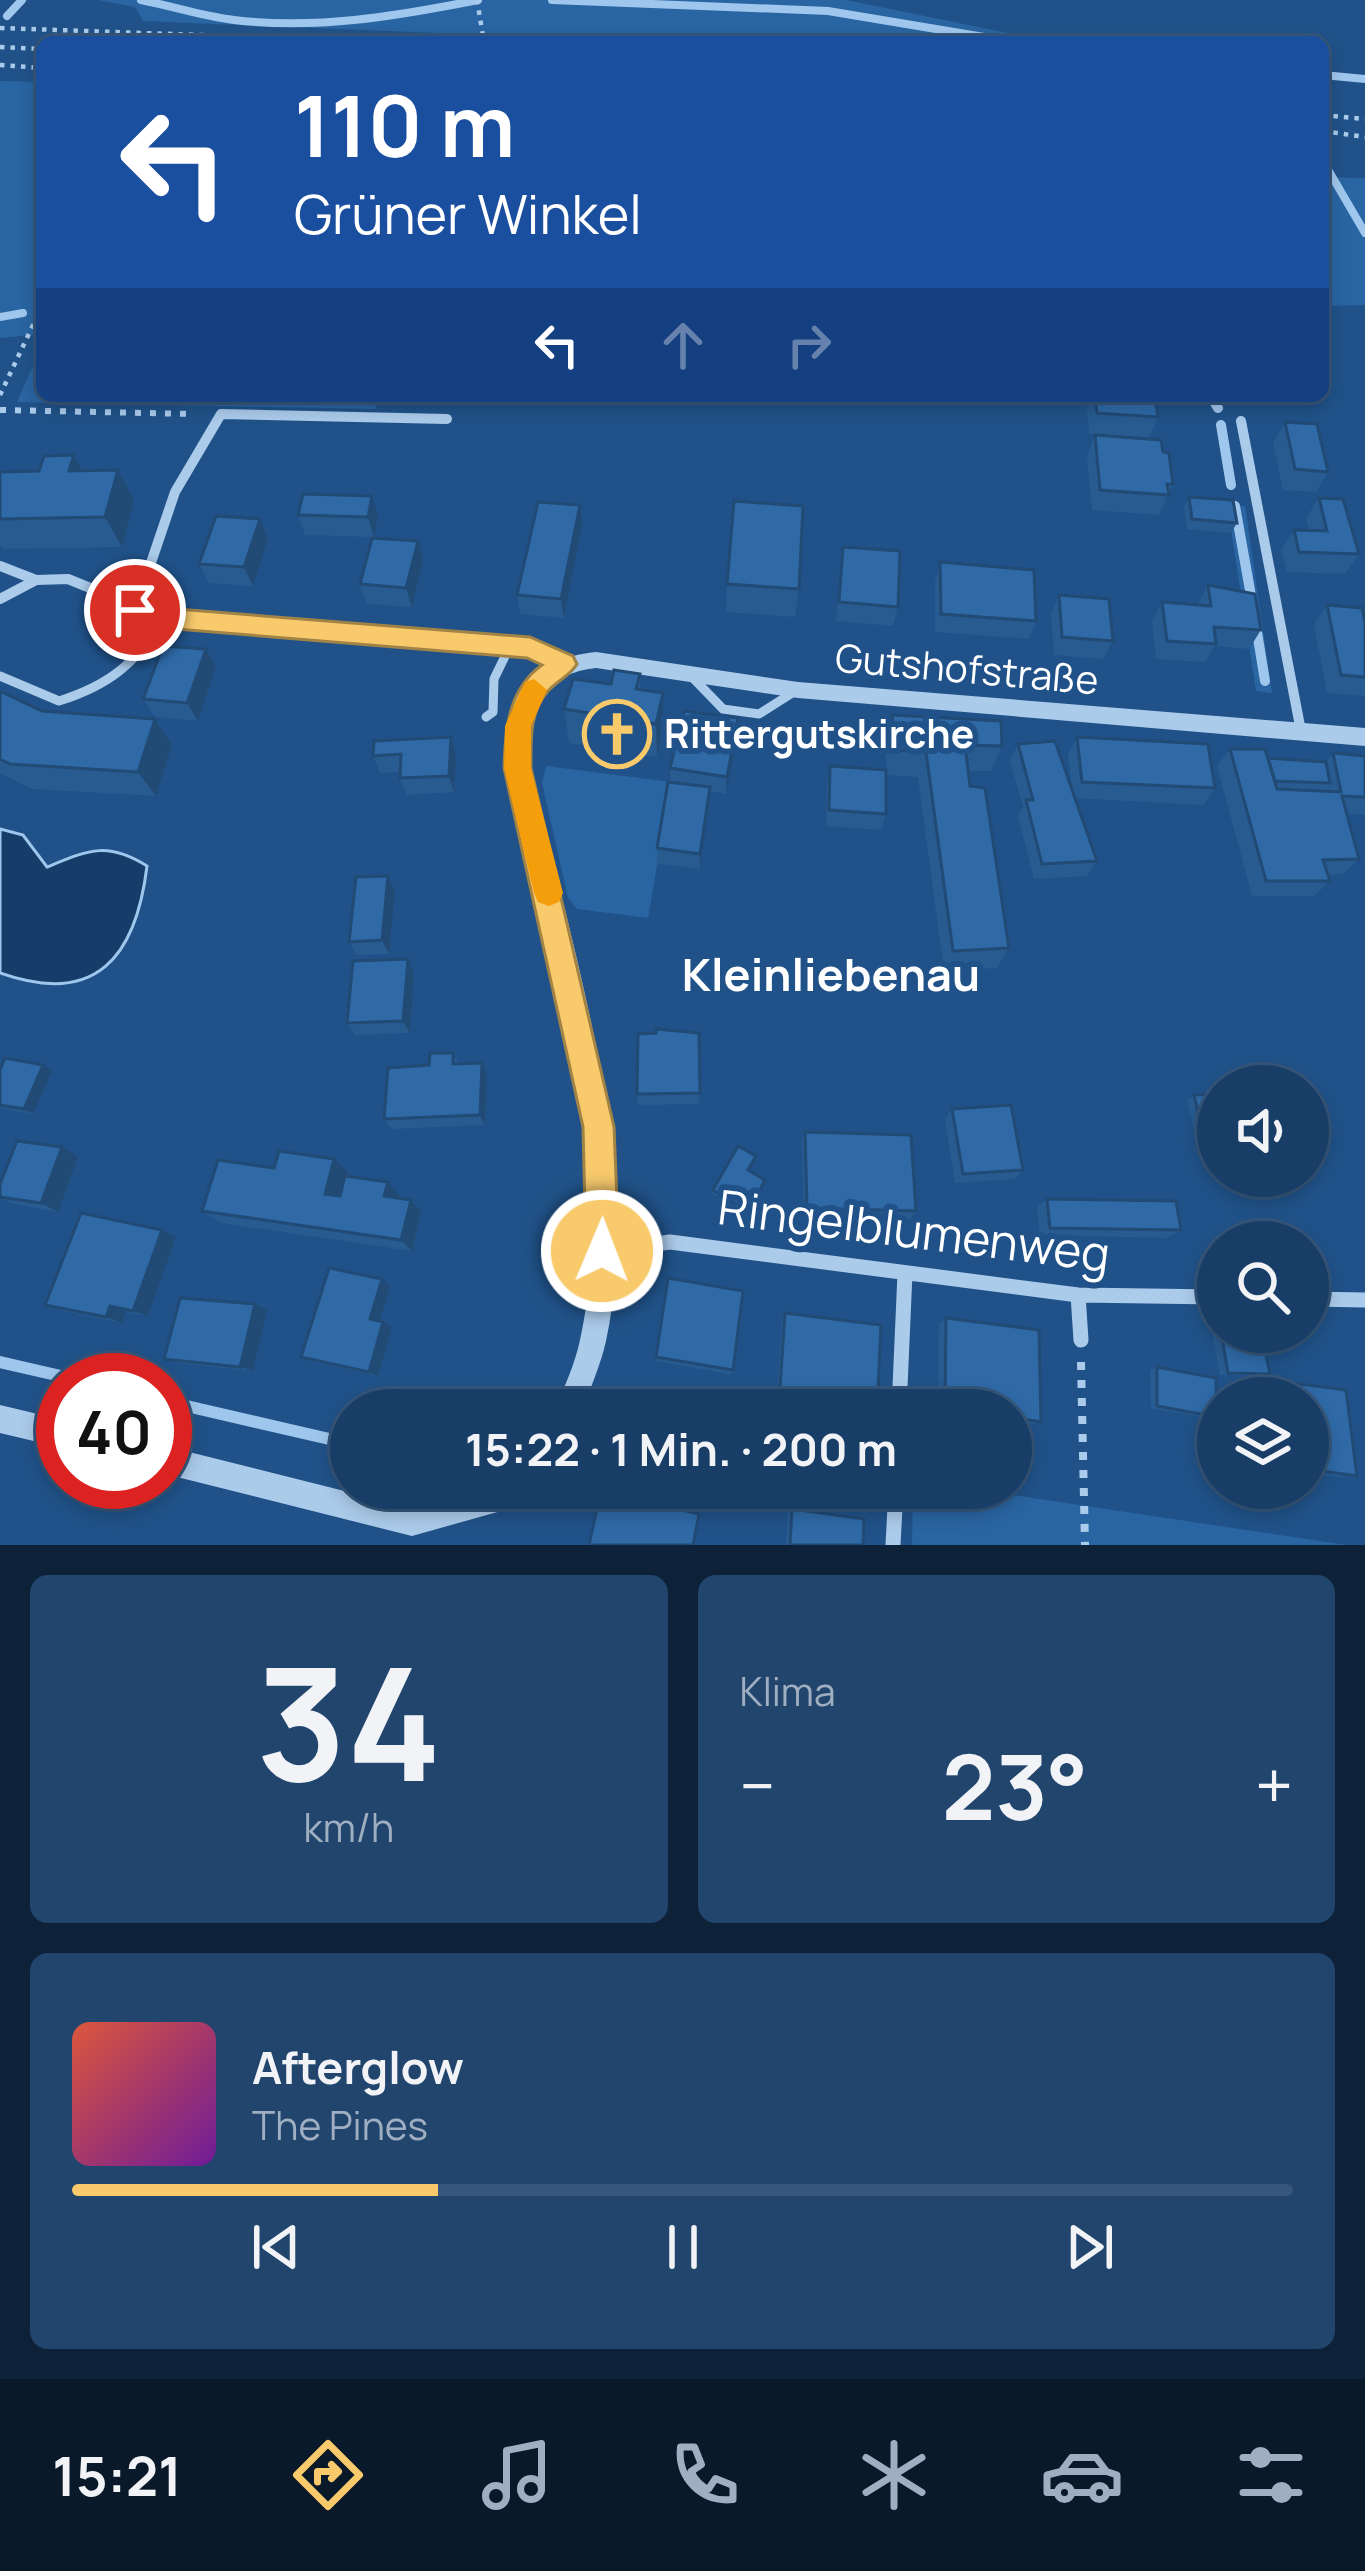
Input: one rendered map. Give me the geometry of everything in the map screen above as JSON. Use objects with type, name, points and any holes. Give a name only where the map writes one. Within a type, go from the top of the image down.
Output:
[{"type":"street","points":[[135,610],[175,493],[221,415],[447,419]]},
{"type":"street","points":[[1241,422],[1301,731]]},
{"type":"street","points":[[0,566],[36,580],[68,580],[164,618],[510,646],[551,653],[564,664],[528,698],[518,726],[518,768],[598,1127],[602,1251],[592,1349],[577,1389]]},
{"type":"street","points":[[0,599],[36,580]]},
{"type":"street","name":"Gutshofstraße","points":[[564,664],[596,660],[798,690],[1365,737]]},
{"type":"street","name":"Ringelblumenweg","points":[[602,1251],[670,1242],[1078,1295],[1197,1298]]},
{"type":"street","points":[[900,1389],[905,1273]]},
{"type":"street","points":[[1078,1295],[1081,1340]]},
{"type":"street","points":[[1329,1299],[1365,1300]]},
{"type":"street","points":[[0,1419],[36,1428]]},
{"type":"street","points":[[192,1467],[330,1501]]},
{"type":"street","points":[[360,1509],[412,1522],[460,1509]]},
{"type":"street","points":[[893,1545],[895,1509]]},
{"type":"lane","points":[[0,676],[59,701],[111,685],[144,652],[164,618]]},
{"type":"lane","points":[[486,717],[493,712],[494,679],[510,646]]},
{"type":"lane","points":[[688,672],[723,709],[759,714],[798,690]]},
{"type":"path","points":[[476,0],[483,36]]},
{"type":"path","points":[[0,28],[229,36]]},
{"type":"path","points":[[0,47],[36,49]]},
{"type":"path","points":[[0,65],[36,68]]},
{"type":"path","points":[[1329,115],[1365,118]]},
{"type":"path","points":[[1329,132],[1365,136]]},
{"type":"path","points":[[0,395],[36,319]]},
{"type":"path","points":[[0,410],[221,415]]},
{"type":"path","points":[[1081,1340],[1084,1545]]},
{"type":"shaded area","points":[[98,0],[846,0],[1028,36],[509,36],[143,21],[135,7]]},
{"type":"shaded area","points":[[0,81],[36,82],[36,335],[0,338]]},
{"type":"shaded area","points":[[1329,177],[1365,178],[1365,305],[1329,306]]},
{"type":"shaded area","points":[[36,359],[36,402],[377,402],[375,409],[17,402]]},
{"type":"shaded area","points":[[1245,506],[1272,693],[1256,691],[1228,510]]},
{"type":"shaded area","points":[[546,766],[671,782],[648,918],[577,909],[568,898],[542,783]]},
{"type":"shaded area","points":[[0,829],[23,835],[47,867],[98,851],[120,853],[147,866],[133,926],[105,966],[86,978],[62,983],[33,982],[0,973]]},
{"type":"shaded area","points":[[1032,1498],[1347,1545],[912,1545],[913,1509],[1032,1509]]},
{"type":"building","points":[[1096,402],[1156,402],[1158,417],[1097,413]]},
{"type":"building","points":[[1285,422],[1317,424],[1328,472],[1295,469]]},
{"type":"building","points":[[1095,435],[1161,440],[1163,452],[1169,453],[1173,484],[1167,484],[1169,495],[1100,490]]},
{"type":"building","points":[[74,455],[69,471],[118,470],[105,517],[0,519],[0,472],[39,471],[44,456]]},
{"type":"building","points":[[303,494],[372,496],[368,517],[298,515]]},
{"type":"building","points":[[1189,497],[1233,500],[1237,523],[1192,519]]},
{"type":"building","points":[[1319,498],[1343,499],[1359,554],[1299,552],[1294,530],[1327,531]]},
{"type":"building","points":[[734,501],[803,506],[799,589],[727,584]]},
{"type":"building","points":[[538,502],[580,505],[561,599],[517,595]]},
{"type":"building","points":[[216,516],[260,519],[244,567],[199,564]]},
{"type":"building","points":[[372,538],[418,541],[406,588],[360,584]]},
{"type":"building","points":[[843,547],[900,551],[898,607],[839,602]]},
{"type":"building","points":[[940,562],[1034,570],[1036,621],[941,614]]},
{"type":"building","points":[[1208,585],[1255,594],[1261,630],[1214,627],[1216,644],[1167,641],[1162,602],[1211,606]]},
{"type":"building","points":[[1059,595],[1109,599],[1113,641],[1062,637]]},
{"type":"building","points":[[1327,605],[1362,608],[1365,677],[1341,675]]},
{"type":"building","points":[[163,646],[206,649],[187,703],[143,699]]},
{"type":"building","points":[[614,670],[640,674],[636,689],[663,693],[656,724],[564,709],[573,679],[611,684]]},
{"type":"building","points":[[0,691],[42,711],[155,719],[138,772],[10,764],[0,759]]},
{"type":"building","points":[[684,711],[738,718],[727,777],[670,768]]},
{"type":"building","points":[[892,715],[1001,721],[1002,746],[965,745],[970,786],[985,788],[1009,948],[953,951],[926,752],[894,750]]},
{"type":"building","points":[[451,737],[449,776],[400,778],[401,754],[373,756],[374,741]]},
{"type":"building","points":[[1077,737],[1208,744],[1215,788],[1082,782]]},
{"type":"building","points":[[1055,741],[1097,861],[1042,864],[1026,800],[1033,800],[1018,744]]},
{"type":"building","points":[[1230,749],[1265,749],[1277,789],[1341,792],[1333,753],[1365,756],[1365,797],[1342,796],[1359,859],[1323,860],[1330,881],[1266,881]]},
{"type":"building","points":[[1268,758],[1326,762],[1330,783],[1275,781]]},
{"type":"building","points":[[830,766],[886,770],[886,814],[829,810]]},
{"type":"building","points":[[668,782],[710,787],[700,854],[657,848]]},
{"type":"building","points":[[388,876],[382,940],[349,942],[356,877]]},
{"type":"building","points":[[408,959],[403,1021],[347,1023],[353,961]]},
{"type":"building","points":[[656,1029],[699,1033],[700,1093],[637,1094],[638,1034],[656,1033]]},
{"type":"building","points":[[430,1053],[453,1053],[453,1064],[482,1063],[480,1115],[384,1119],[388,1068],[429,1065]]},
{"type":"building","points":[[5,1058],[43,1065],[24,1109],[0,1105],[0,1070]]},
{"type":"building","points":[[1011,1105],[1023,1170],[963,1174],[952,1109]]},
{"type":"building","points":[[805,1132],[911,1135],[916,1211],[807,1208]]},
{"type":"building","points":[[17,1141],[62,1147],[41,1203],[0,1197],[0,1184]]},
{"type":"building","points":[[738,1146],[756,1156],[748,1170],[765,1180],[748,1211],[713,1190]]},
{"type":"building","points":[[279,1151],[334,1159],[325,1194],[340,1196],[345,1176],[388,1182],[384,1196],[411,1200],[401,1240],[202,1211],[218,1160],[274,1168]]},
{"type":"building","points":[[1047,1199],[1176,1201],[1181,1230],[1050,1228]]},
{"type":"building","points":[[81,1213],[162,1230],[133,1311],[110,1306],[106,1317],[45,1305]]},
{"type":"building","points":[[329,1268],[382,1279],[370,1319],[383,1322],[369,1372],[301,1357]]},
{"type":"building","points":[[668,1278],[743,1291],[733,1370],[656,1357]]},
{"type":"building","points":[[180,1298],[255,1304],[240,1367],[192,1362],[192,1353],[166,1353]]},
{"type":"building","points":[[785,1313],[881,1325],[878,1389],[780,1388]]},
{"type":"building","points":[[946,1318],[1039,1330],[1041,1422],[1032,1420],[1032,1389],[945,1389]]},
{"type":"building","points":[[1225,1353],[1266,1353],[1270,1374],[1228,1373]]},
{"type":"building","points":[[1157,1367],[1211,1377],[1197,1377],[1197,1413],[1157,1406]]},
{"type":"building","points":[[1329,1388],[1346,1390],[1357,1476],[1329,1472]]},
{"type":"building","points":[[597,1509],[679,1509],[699,1514],[693,1545],[589,1545]]},
{"type":"building","points":[[792,1509],[864,1519],[863,1545],[790,1545]]},
{"type":"waterway","points":[[7,16],[22,0]]},
{"type":"waterway","points":[[141,0],[265,23],[387,16],[478,0]]},
{"type":"waterway","points":[[552,0],[828,11],[978,36]]},
{"type":"waterway","points":[[1329,76],[1365,79]]},
{"type":"waterway","points":[[1329,171],[1365,233]]},
{"type":"waterway","points":[[0,317],[23,313]]},
{"type":"waterway","points":[[1214,402],[1218,408]]},
{"type":"waterway","points":[[1221,425],[1231,485]]},
{"type":"waterway","points":[[1235,506],[1253,607]]},
{"type":"waterway","points":[[1256,626],[1265,681]]},
{"type":"waterway","points":[[0,1362],[36,1370]]},
{"type":"waterway","points":[[192,1407],[330,1439]]},
{"type":"slow traffic","points":[[534,690],[518,726],[518,768],[549,893]]},
{"type":"place","name":"Rittergutskirche","points":[[617,734]]},
{"type":"district","name":"Kleinliebenau","points":[[831,975]]},
{"type":"route","points":[[135,610],[164,618],[530,647],[551,653],[564,664],[528,698],[518,726],[518,768],[598,1127],[602,1251]]}]
